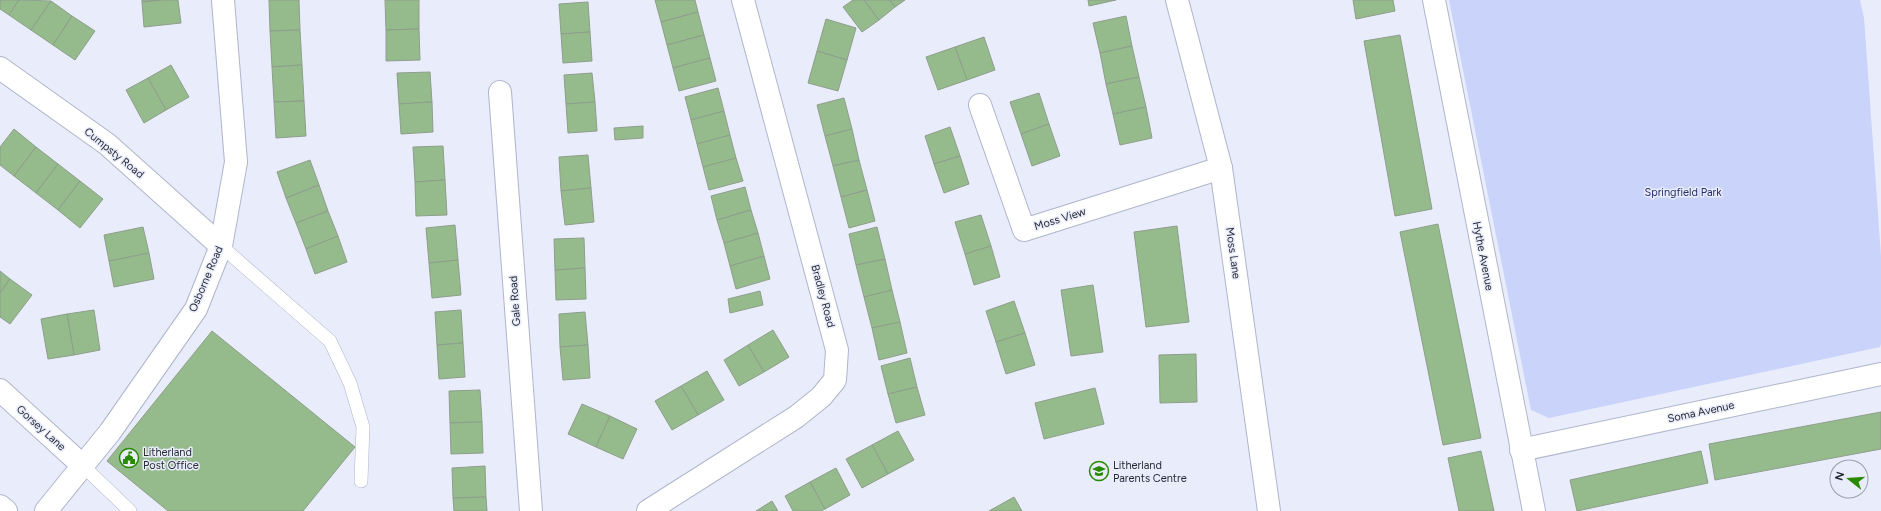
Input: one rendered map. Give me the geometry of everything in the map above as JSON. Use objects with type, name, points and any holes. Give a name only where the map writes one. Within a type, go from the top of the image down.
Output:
[{"type":"street","name":"Osborne Road","points":[[46,511],[110,432],[196,309],[221,246],[236,162],[223,0]]},
{"type":"street","name":"Moss Lane","points":[[1177,0],[1221,168],[1265,510]]},
{"type":"street","name":"Hythe Avenue","points":[[1434,0],[1534,511]]},
{"type":"street","name":"Bradley Road","points":[[648,511],[796,417],[821,397],[835,380],[837,350],[750,2]]},
{"type":"street","name":"Cumpsty Road","points":[[0,68],[107,144],[221,246]]},
{"type":"street","name":"Gale Road","points":[[500,92],[531,511]]},
{"type":"street","name":"Moss View","points":[[980,105],[1024,230],[1221,168]]},
{"type":"street","name":"Soma Avenue","points":[[1521,450],[1881,374]]},
{"type":"street","name":"Gorsey Lane","points":[[0,390],[82,465]]},
{"type":"street","points":[[0,506],[6,511]]},
{"type":"lane","points":[[221,246],[330,342],[350,383],[363,427],[361,480]]},
{"type":"lane","points":[[82,465],[130,511]]},
{"type":"green space","name":"Springfield Park","points":[[1449,0],[1860,0],[1864,18],[1881,256],[1880,347],[1549,418],[1531,410]]},
{"type":"building","points":[[0,0],[19,0],[9,15],[0,9]]},
{"type":"building","points":[[19,0],[51,1],[31,30],[9,15]]},
{"type":"building","points":[[142,0],[163,0],[142,2]]},
{"type":"building","points":[[178,0],[181,23],[144,27],[142,2]]},
{"type":"building","points":[[269,0],[299,0],[300,30],[270,31]]},
{"type":"building","points":[[385,0],[419,0],[419,29],[386,30]]},
{"type":"building","points":[[655,0],[695,0],[698,12],[661,22]]},
{"type":"building","points":[[853,0],[864,0],[879,20],[862,32],[843,7]]},
{"type":"building","points":[[864,0],[890,0],[895,7],[879,20]]},
{"type":"building","points":[[890,0],[905,0],[895,7]]},
{"type":"building","points":[[1088,0],[1116,0],[1089,6]]},
{"type":"building","points":[[1353,0],[1393,0],[1395,11],[1356,19]]},
{"type":"building","points":[[51,1],[72,16],[53,45],[31,30]]},
{"type":"building","points":[[588,2],[590,32],[561,34],[559,4]]},
{"type":"building","points":[[698,12],[704,35],[667,45],[661,22]]},
{"type":"building","points":[[72,16],[95,31],[75,60],[53,45]]},
{"type":"building","points":[[1126,16],[1132,46],[1100,53],[1093,23]]},
{"type":"building","points":[[826,19],[856,28],[847,60],[817,51]]},
{"type":"building","points":[[419,29],[420,60],[386,61],[386,30]]},
{"type":"building","points":[[300,30],[302,65],[272,67],[270,31]]},
{"type":"building","points":[[590,32],[592,61],[563,63],[561,34]]},
{"type":"building","points":[[704,35],[710,58],[673,68],[667,45]]},
{"type":"building","points":[[1400,35],[1432,209],[1395,216],[1364,41]]},
{"type":"building","points":[[984,37],[995,70],[967,80],[955,47]]},
{"type":"building","points":[[1132,46],[1139,77],[1106,84],[1100,53]]},
{"type":"building","points":[[955,47],[967,80],[938,90],[926,57]]},
{"type":"building","points":[[817,51],[847,60],[838,91],[808,83]]},
{"type":"building","points":[[710,58],[716,81],[679,91],[673,68]]},
{"type":"building","points":[[171,65],[189,97],[166,110],[148,78]]},
{"type":"building","points":[[302,65],[304,101],[274,102],[272,67]]},
{"type":"building","points":[[430,72],[432,102],[399,104],[397,73]]},
{"type":"building","points":[[592,73],[595,102],[566,104],[564,75]]},
{"type":"building","points":[[1139,77],[1146,107],[1113,114],[1106,84]]},
{"type":"building","points":[[148,78],[166,110],[144,123],[126,90]]},
{"type":"building","points":[[718,88],[724,111],[691,120],[685,97]]},
{"type":"building","points":[[1039,93],[1049,124],[1021,134],[1010,102]]},
{"type":"building","points":[[844,98],[852,129],[825,136],[817,105]]},
{"type":"building","points":[[304,101],[306,136],[276,138],[274,102]]},
{"type":"building","points":[[432,102],[433,132],[401,134],[399,104]]},
{"type":"building","points":[[595,102],[597,131],[568,133],[566,104]]},
{"type":"building","points":[[1146,107],[1152,138],[1120,145],[1113,114]]},
{"type":"building","points":[[724,111],[730,135],[697,144],[691,120]]},
{"type":"building","points":[[1049,124],[1060,156],[1032,166],[1021,134]]},
{"type":"building","points":[[643,126],[643,138],[615,140],[614,128]]},
{"type":"building","points":[[950,127],[960,156],[934,164],[925,136]]},
{"type":"building","points":[[14,129],[36,147],[14,176],[0,165],[0,147]]},
{"type":"building","points":[[852,129],[859,160],[833,166],[825,136]]},
{"type":"building","points":[[730,135],[736,158],[703,167],[697,144]]},
{"type":"building","points":[[443,146],[445,180],[415,182],[413,147]]},
{"type":"building","points":[[36,147],[58,164],[36,193],[14,176]]},
{"type":"building","points":[[588,155],[591,188],[561,191],[559,157]]},
{"type":"building","points":[[960,156],[969,184],[944,193],[934,164]]},
{"type":"building","points":[[736,158],[743,181],[709,190],[703,167]]},
{"type":"building","points":[[310,160],[319,185],[286,198],[277,172]]},
{"type":"building","points":[[859,160],[867,190],[841,197],[833,166]]},
{"type":"building","points":[[58,164],[80,181],[58,210],[36,193]]},
{"type":"building","points":[[445,180],[447,215],[416,216],[415,182]]},
{"type":"building","points":[[80,181],[103,199],[80,228],[58,210]]},
{"type":"building","points":[[319,185],[328,211],[296,223],[286,198]]},
{"type":"building","points":[[745,187],[751,210],[717,220],[711,196]]},
{"type":"building","points":[[591,188],[594,222],[565,225],[561,191]]},
{"type":"building","points":[[867,190],[875,221],[849,228],[841,197]]},
{"type":"building","points":[[751,210],[758,233],[724,243],[717,220]]},
{"type":"building","points":[[328,211],[338,236],[306,249],[296,223]]},
{"type":"building","points":[[981,215],[991,246],[965,254],[955,222]]},
{"type":"building","points":[[1438,224],[1481,438],[1443,445],[1400,232]]},
{"type":"building","points":[[455,225],[458,260],[429,263],[426,228]]},
{"type":"building","points":[[1177,226],[1189,322],[1146,327],[1134,232]]},
{"type":"building","points":[[143,227],[149,253],[109,261],[104,235]]},
{"type":"building","points":[[877,227],[885,259],[856,265],[849,234]]},
{"type":"building","points":[[758,233],[764,256],[730,266],[724,243]]},
{"type":"building","points":[[338,236],[347,262],[315,274],[306,249]]},
{"type":"building","points":[[584,238],[585,268],[555,270],[554,239]]},
{"type":"building","points":[[991,246],[1000,277],[974,285],[965,254]]},
{"type":"building","points":[[149,253],[154,279],[114,287],[109,261]]},
{"type":"building","points":[[764,256],[770,279],[736,289],[730,266]]},
{"type":"building","points":[[885,259],[892,290],[864,297],[856,265]]},
{"type":"building","points":[[458,260],[461,295],[432,298],[429,263]]},
{"type":"building","points":[[585,268],[586,299],[556,300],[555,270]]},
{"type":"building","points":[[0,271],[10,279],[0,293]]},
{"type":"building","points":[[10,279],[32,295],[10,324],[0,317],[0,293]]},
{"type":"building","points":[[1093,285],[1103,352],[1071,356],[1061,290]]},
{"type":"building","points":[[892,290],[900,322],[872,328],[864,297]]},
{"type":"building","points":[[760,291],[763,305],[730,313],[728,299]]},
{"type":"building","points":[[1014,301],[1025,333],[996,342],[986,311]]},
{"type":"building","points":[[94,310],[100,350],[74,355],[67,314]]},
{"type":"building","points":[[461,310],[463,343],[437,345],[435,312]]},
{"type":"building","points":[[585,312],[588,345],[560,347],[559,314]]},
{"type":"building","points":[[67,314],[74,355],[48,359],[41,319]]},
{"type":"building","points":[[900,322],[907,353],[879,360],[872,328]]},
{"type":"building","points":[[773,330],[789,357],[764,372],[748,345]]},
{"type":"building","points":[[212,331],[355,447],[303,511],[168,511],[107,461]]},
{"type":"building","points":[[1025,333],[1035,365],[1006,374],[996,342]]},
{"type":"building","points":[[463,343],[465,377],[439,379],[437,345]]},
{"type":"building","points":[[588,345],[590,378],[563,380],[560,347]]},
{"type":"building","points":[[748,345],[764,372],[739,386],[724,360]]},
{"type":"building","points":[[1196,354],[1197,402],[1160,403],[1159,355]]},
{"type":"building","points":[[910,358],[917,387],[888,394],[881,366]]},
{"type":"building","points":[[707,371],[724,400],[698,415],[681,386]]},
{"type":"building","points":[[681,386],[698,415],[672,430],[655,401]]},
{"type":"building","points":[[917,387],[925,415],[896,423],[888,394]]},
{"type":"building","points":[[1095,388],[1104,424],[1044,439],[1035,403]]},
{"type":"building","points":[[480,390],[482,422],[450,423],[449,391]]},
{"type":"building","points":[[582,404],[610,416],[596,447],[568,434]]},
{"type":"building","points":[[1881,412],[1881,449],[1715,480],[1709,444]]},
{"type":"building","points":[[610,416],[637,429],[623,459],[596,447]]},
{"type":"building","points":[[482,422],[483,453],[451,454],[450,423]]},
{"type":"building","points":[[898,431],[914,460],[888,474],[872,445]]},
{"type":"building","points":[[872,445],[888,474],[862,488],[846,459]]},
{"type":"building","points":[[1481,451],[1494,511],[1459,511],[1448,458]]},
{"type":"building","points":[[1701,451],[1708,483],[1577,511],[1570,480]]},
{"type":"building","points":[[485,466],[486,497],[453,498],[452,468]]},
{"type":"building","points":[[836,468],[850,495],[825,509],[810,482]]},
{"type":"building","points":[[810,482],[825,509],[821,511],[793,511],[785,496]]},
{"type":"building","points":[[486,497],[487,511],[454,511],[453,498]]},
{"type":"building","points":[[1014,497],[1022,511],[989,511]]},
{"type":"building","points":[[772,501],[778,511],[756,511]]},
{"type":"place","name":"Litherland Post Office","points":[[129,458]]},
{"type":"place","name":"Litherland Parents Centre","points":[[1099,471]]}]
